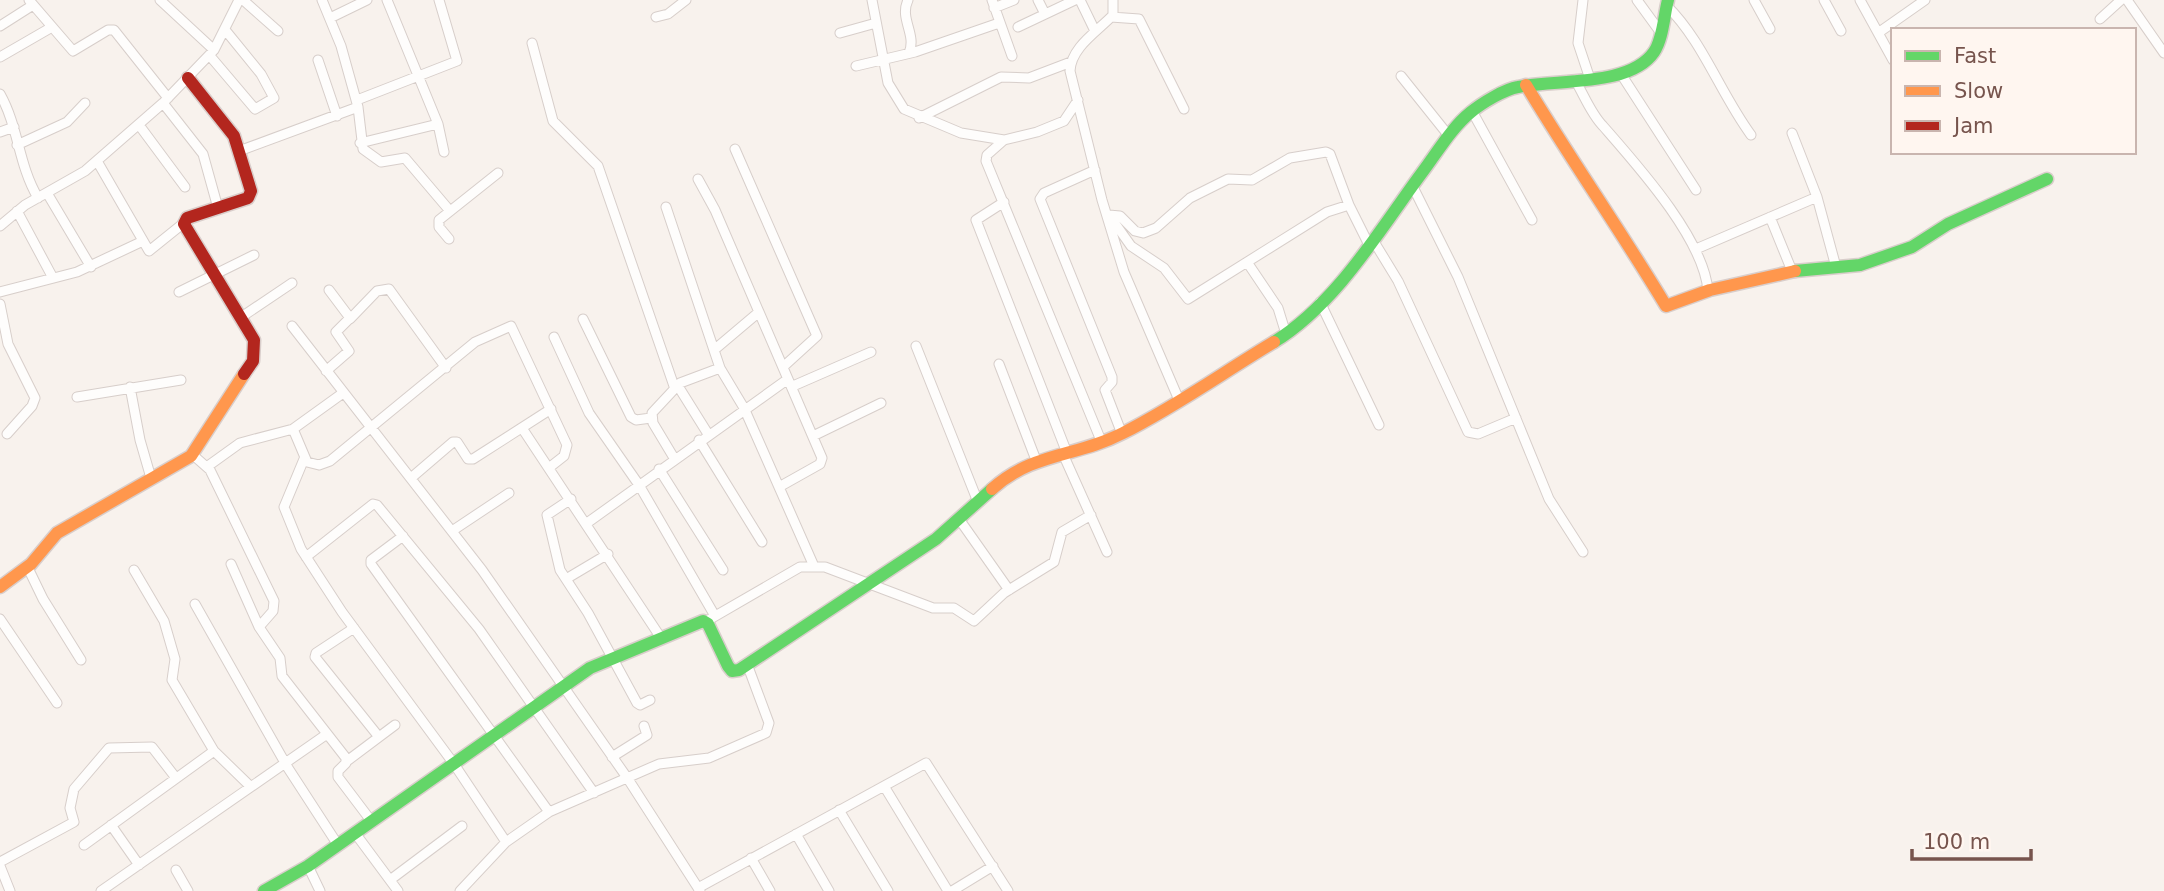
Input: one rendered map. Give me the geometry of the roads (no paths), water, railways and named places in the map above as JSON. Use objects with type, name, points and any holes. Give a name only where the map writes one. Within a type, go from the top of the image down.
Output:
[{"type":"street","points":[[160,0],[212,53],[255,109],[275,97],[261,74],[226,31]]},
{"type":"street","points":[[322,0],[357,103],[360,143],[363,149],[381,162],[405,158],[450,211]]},
{"type":"street","points":[[330,18],[367,0]]},
{"type":"street","points":[[387,0],[438,124],[444,152]]},
{"type":"street","points":[[239,151],[337,116],[357,103],[457,61],[439,0]]},
{"type":"street","points":[[656,17],[668,14],[686,0]]},
{"type":"street","points":[[872,0],[888,83],[904,110],[919,118],[961,133],[1004,140],[1059,124],[1068,117],[1078,100]]},
{"type":"street","points":[[908,0],[904,14],[913,42],[909,53]]},
{"type":"street","points":[[1012,56],[993,4],[1014,0]]},
{"type":"street","points":[[1038,0],[1045,14]]},
{"type":"street","points":[[1018,27],[1078,0],[1095,30]]},
{"type":"street","points":[[919,118],[1001,77],[1029,79],[1071,62],[1095,30],[1111,17],[1114,0]]},
{"type":"street","points":[[1583,0],[1577,36],[1590,79]]},
{"type":"street","points":[[1637,0],[1661,33]]},
{"type":"street","points":[[1754,0],[1770,29]]},
{"type":"street","points":[[1824,0],[1841,31]]},
{"type":"street","points":[[1860,0],[1891,56]]},
{"type":"street","points":[[1878,33],[1925,0]]},
{"type":"street","points":[[2100,19],[2121,0]]},
{"type":"street","points":[[2127,0],[2164,53]]},
{"type":"street","points":[[0,226],[17,211],[97,161],[139,125],[212,53],[246,1],[278,31]]},
{"type":"street","points":[[554,337],[589,413],[639,485],[710,619],[730,669],[735,671],[936,539],[1006,476],[1037,460],[1102,443],[1122,434],[1286,334],[1320,302],[1371,242],[1449,136],[1472,111],[1487,100],[1526,85],[1621,74],[1648,59],[1655,51],[1661,33],[1667,2]]},
{"type":"street","points":[[1667,2],[1685,23],[1731,108],[1751,135]]},
{"type":"street","points":[[0,26],[31,3],[75,52],[108,30],[114,30],[203,154],[218,208]]},
{"type":"street","points":[[1111,17],[1140,20],[1184,109]]},
{"type":"street","points":[[840,33],[876,23]]},
{"type":"street","points":[[856,66],[909,53],[999,23]]},
{"type":"street","points":[[0,57],[52,27]]},
{"type":"street","points":[[532,43],[553,121],[598,166],[677,388],[708,434]]},
{"type":"street","points":[[318,60],[337,116]]},
{"type":"street","points":[[1071,62],[1095,170],[1124,272],[1179,400]]},
{"type":"street","points":[[1621,74],[1696,190]]},
{"type":"street","points":[[1401,76],[1449,136]]},
{"type":"street","points":[[97,161],[143,241],[152,250],[185,222],[251,195],[232,133],[188,78]]},
{"type":"street","points":[[1575,80],[1600,123],[1627,150],[1696,249],[1707,276],[1708,291]]},
{"type":"street","points":[[1526,85],[1573,164],[1631,248],[1663,304],[1671,307],[1708,291],[1792,271],[1860,265],[1912,247],[1948,224],[2046,179]]},
{"type":"street","points":[[0,94],[13,127],[23,171],[91,267]]},
{"type":"street","points":[[17,145],[67,122],[85,103]]},
{"type":"street","points":[[1472,111],[1532,220]]},
{"type":"street","points":[[360,143],[438,124]]},
{"type":"street","points":[[139,125],[185,187]]},
{"type":"street","points":[[0,132],[13,127]]},
{"type":"street","points":[[1792,133],[1817,197],[1836,267]]},
{"type":"street","points":[[1004,140],[986,158],[1102,443]]},
{"type":"street","points":[[735,149],[817,336],[783,367]]},
{"type":"street","points":[[1106,211],[1120,216],[1137,232],[1146,232],[1156,228],[1190,198],[1228,179],[1252,180],[1290,158],[1324,152],[1331,155],[1349,205],[1398,281],[1468,432],[1478,434],[1516,418]]},
{"type":"street","points":[[1095,170],[1044,193],[1041,199],[1112,377],[1105,392],[1122,434]]},
{"type":"street","points":[[449,239],[438,222],[498,173]]},
{"type":"street","points":[[698,179],[715,210],[791,382],[822,462],[779,487]]},
{"type":"street","points":[[1413,187],[1458,277],[1549,499],[1583,552]]},
{"type":"street","points":[[1696,249],[1817,197]]},
{"type":"street","points":[[1003,202],[976,220],[1065,453],[1108,552]]},
{"type":"street","points":[[1106,211],[1131,246],[1164,268],[1187,299],[1327,212],[1349,205]]},
{"type":"street","points":[[666,207],[720,368],[744,408],[813,564]]},
{"type":"street","points":[[17,211],[53,278]]},
{"type":"street","points":[[1770,217],[1792,271]]},
{"type":"street","points":[[0,587],[28,568],[57,533],[193,455],[253,361],[256,344],[185,222]]},
{"type":"street","points":[[0,292],[91,267],[143,241]]},
{"type":"street","points":[[179,292],[254,255]]},
{"type":"street","points":[[1247,262],[1278,308],[1286,334]]},
{"type":"street","points":[[240,318],[292,283]]},
{"type":"street","points":[[326,371],[349,352],[336,332],[377,291],[389,289],[446,368]]},
{"type":"street","points":[[329,290],[350,319]]},
{"type":"street","points":[[1320,302],[1379,425]]},
{"type":"street","points":[[0,304],[8,344],[35,398],[32,406],[7,434]]},
{"type":"street","points":[[715,350],[760,312]]},
{"type":"street","points":[[583,319],[629,414],[636,420],[651,418],[677,388],[720,368]]},
{"type":"street","points":[[292,326],[452,531],[628,779],[699,890],[751,858],[928,763],[1008,891]]},
{"type":"street","points":[[293,429],[304,459],[314,465],[330,461],[475,342],[511,326],[568,449],[565,456],[550,467]]},
{"type":"street","points":[[916,346],[978,502]]},
{"type":"street","points":[[587,523],[744,408],[791,382],[871,352]]},
{"type":"street","points":[[999,364],[1037,460]]},
{"type":"street","points":[[77,397],[181,380]]},
{"type":"street","points":[[130,387],[140,440],[151,478]]},
{"type":"street","points":[[208,466],[240,443],[293,429],[343,393]]},
{"type":"street","points":[[813,436],[881,403]]},
{"type":"street","points":[[411,478],[453,442],[457,442],[471,460],[551,409]]},
{"type":"street","points":[[651,418],[674,458]]},
{"type":"street","points":[[522,428],[662,638]]},
{"type":"street","points":[[699,440],[762,542]]},
{"type":"street","points":[[193,455],[208,466],[275,604],[273,611],[259,627]]},
{"type":"street","points":[[304,459],[284,507],[292,531],[306,557],[354,628],[454,764],[506,842]]},
{"type":"street","points":[[659,469],[723,570]]},
{"type":"street","points":[[452,531],[509,494]]},
{"type":"street","points":[[571,499],[547,517],[555,559],[637,703],[642,705],[650,700]]},
{"type":"street","points":[[306,557],[373,504],[403,536],[479,629],[594,793]]},
{"type":"street","points":[[264,891],[278,888],[563,686],[613,657],[710,619],[800,567],[813,564],[871,582],[933,608],[954,608],[974,621],[1009,590],[1054,562],[1062,532],[1091,515]]},
{"type":"street","points":[[959,519],[1009,590]]},
{"type":"street","points":[[403,536],[371,560],[372,564],[549,811]]},
{"type":"street","points":[[565,579],[608,554]]},
{"type":"street","points":[[231,564],[259,627],[280,658],[283,678],[347,761]]},
{"type":"street","points":[[28,568],[43,599],[81,660]]},
{"type":"street","points":[[134,570],[164,621],[175,659],[172,680],[214,751],[250,786]]},
{"type":"street","points":[[195,604],[286,763],[338,845]]},
{"type":"street","points":[[0,619],[57,703]]},
{"type":"street","points":[[354,628],[316,653],[316,657],[379,737]]},
{"type":"street","points":[[460,891],[506,842],[549,811],[669,761],[714,756],[766,733],[769,727],[766,712],[747,664]]},
{"type":"street","points":[[372,822],[338,777],[338,771],[347,761],[395,725]]},
{"type":"street","points":[[612,757],[647,735],[644,726]]},
{"type":"street","points":[[102,891],[327,734]]},
{"type":"street","points":[[10,891],[0,864],[74,822],[70,808],[74,789],[109,748],[152,747],[176,778]]},
{"type":"street","points":[[84,845],[214,751]]},
{"type":"street","points":[[884,786],[950,891],[992,866]]},
{"type":"street","points":[[839,810],[888,891]]},
{"type":"street","points":[[111,825],[138,865]]},
{"type":"street","points":[[390,880],[462,826]]},
{"type":"street","points":[[355,833],[398,891]]},
{"type":"street","points":[[796,834],[829,891]]},
{"type":"street","points":[[751,858],[770,891]]},
{"type":"street","points":[[308,866],[320,891]]},
{"type":"street","points":[[176,870],[188,891]]}]
